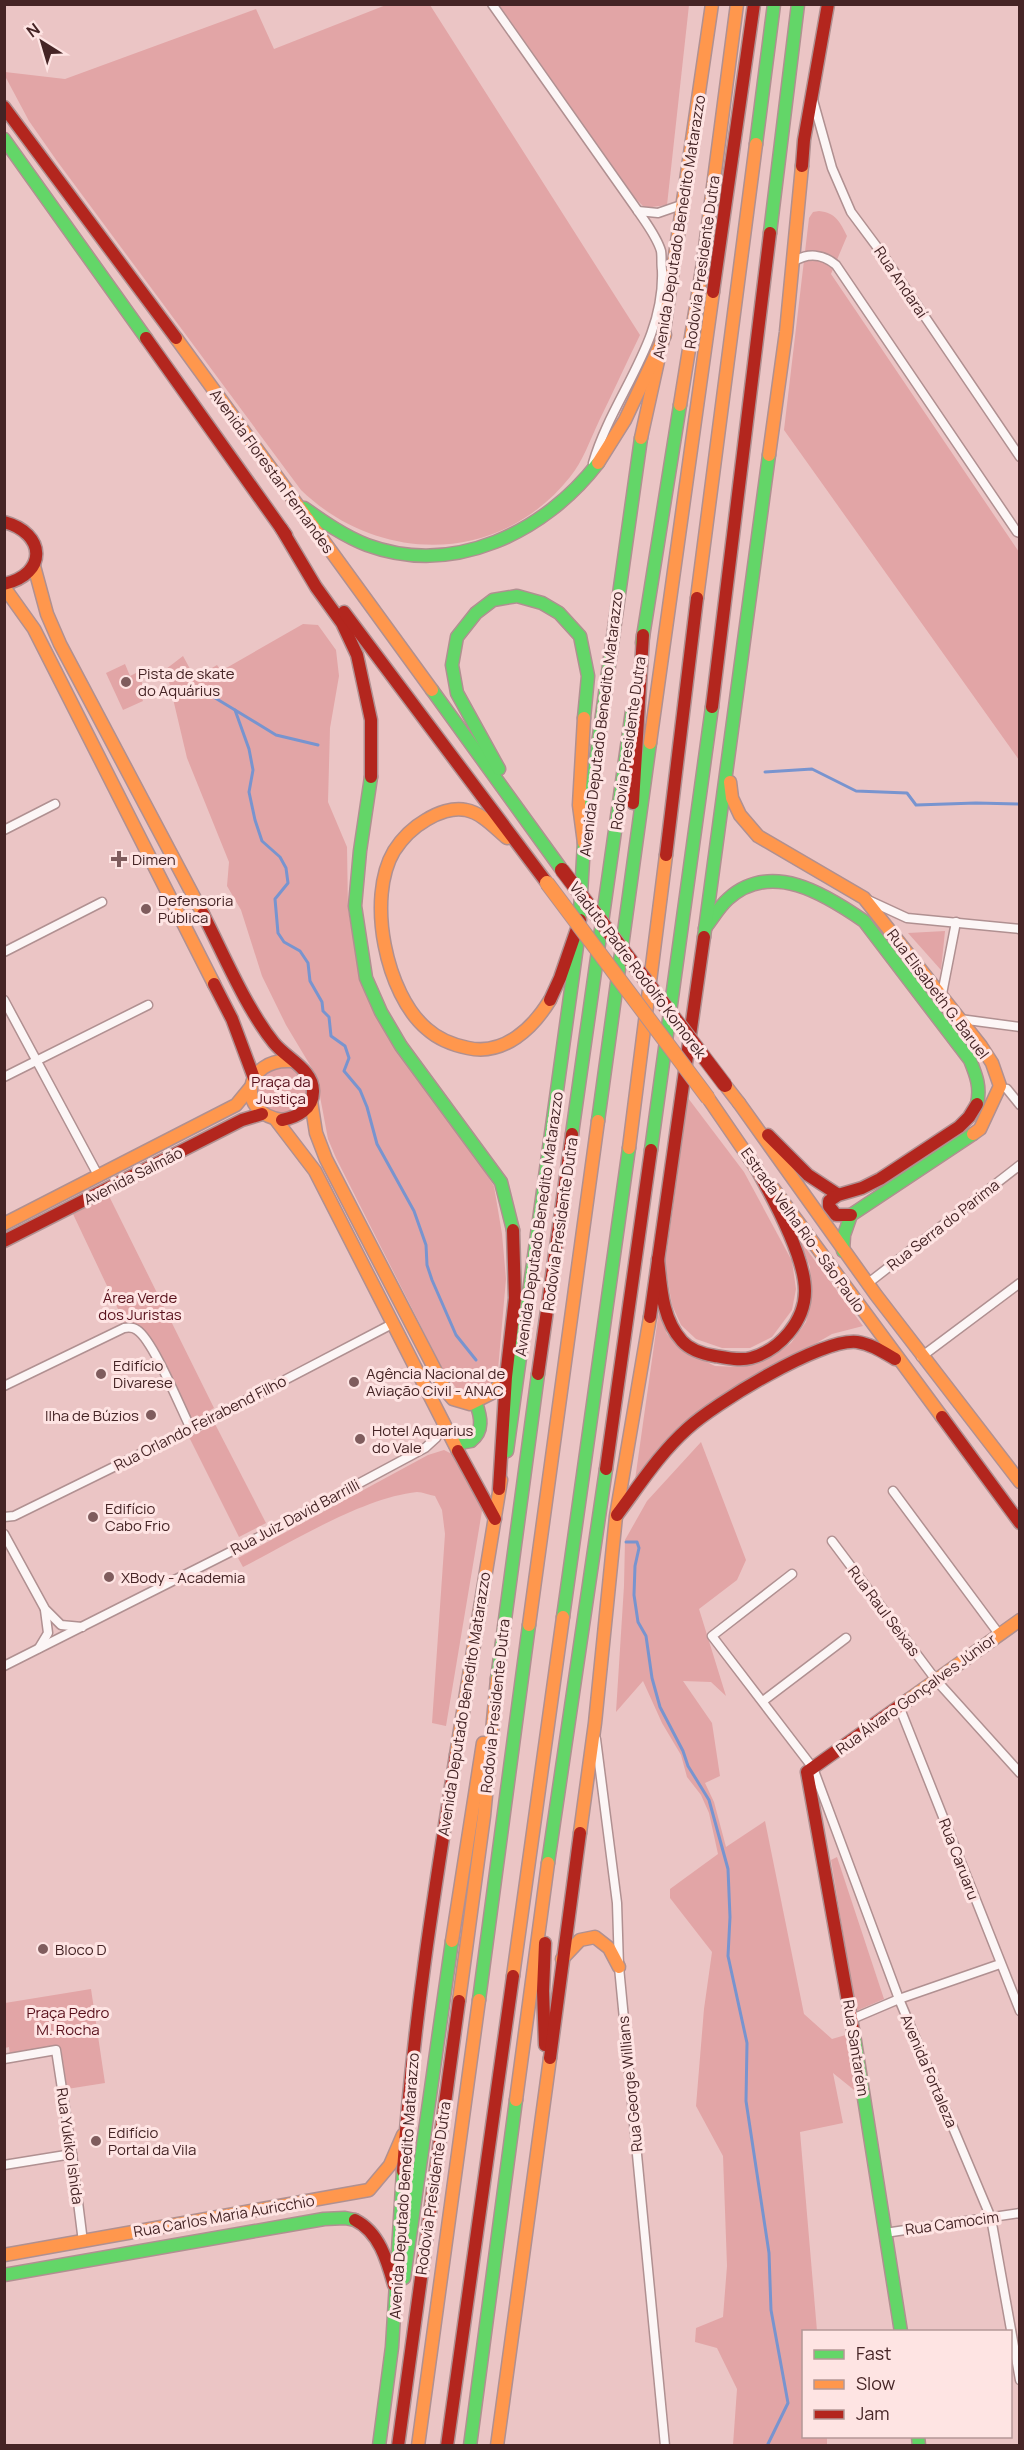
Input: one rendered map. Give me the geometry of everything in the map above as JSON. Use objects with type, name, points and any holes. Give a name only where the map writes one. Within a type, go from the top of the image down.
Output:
[{"type":"main road","name":"Avenida Deputado Benedito Matarazzo","points":[[379,2445],[392,2347],[406,2125],[428,1928],[514,1413],[580,920],[584,843],[637,458],[664,335],[712,4]]},
{"type":"main road","name":"Rodovia Presidente Dutra","points":[[398,2445],[484,1816],[501,1638],[643,635],[703,263],[737,4]]},
{"type":"main road","name":"Rodovia Presidente Dutra","points":[[418,2445],[629,891],[754,4]]},
{"type":"main road","points":[[447,2445],[645,1042],[688,669],[774,4]]},
{"type":"main road","points":[[470,2445],[561,1767],[589,1588],[700,809],[798,4]]},
{"type":"main road","points":[[497,2445],[594,1724],[616,1516],[658,1259],[728,765],[793,262],[804,140],[828,4]]},
{"type":"main road","points":[[4,93],[35,152]]},
{"type":"main road","name":"Avenida Florestan Fernandes","points":[[4,107],[35,152],[129,273],[538,837]]},
{"type":"main road","name":"Avenida Florestan Fernandes","points":[[4,139],[281,528],[524,851]]},
{"type":"main road","points":[[290,496],[311,514],[340,533],[400,554],[434,556],[470,550],[528,528],[571,495],[613,441],[631,409],[664,335]]},
{"type":"main road","points":[[8,519],[22,526],[34,540],[37,558],[34,566],[21,580],[4,585],[38,636],[232,1019],[252,1083],[252,1098],[262,1114],[276,1120],[293,1119],[307,1109],[311,1101]]},
{"type":"main road","points":[[281,528],[316,587],[342,623],[357,655],[366,689],[371,720],[371,782],[360,851],[355,906],[366,978],[381,1012],[401,1046],[501,1182],[514,1234],[515,1298],[506,1377],[500,1490]]},
{"type":"main road","points":[[34,566],[47,614],[73,671],[264,1031],[291,1061],[308,1072],[312,1081],[311,1101],[316,1133],[326,1159],[436,1373],[453,1399],[462,1403],[476,1403],[492,1393],[506,1377]]},
{"type":"main road","points":[[538,837],[457,693],[452,665],[457,638],[476,613],[493,600],[517,596],[542,603],[560,613],[579,636],[588,676],[581,744],[579,805],[584,843]]},
{"type":"main road","points":[[629,891],[643,635]]},
{"type":"main road","name":"Rua Elisabeth G. Baruel","points":[[728,765],[732,798],[740,815],[758,836],[864,898],[942,994],[992,1063],[1000,1086],[980,1129],[851,1215]]},
{"type":"main road","points":[[524,851],[485,820],[466,810],[443,812],[419,820],[397,844],[386,870],[381,899],[381,934],[389,967],[405,1003],[422,1025],[447,1043],[477,1050],[507,1045],[528,1030],[543,1011],[558,984],[580,920]]},
{"type":"main road","name":"Viaduto Padre Rodolfo Komorek","points":[[538,837],[738,1103]]},
{"type":"main road","name":"Viaduto Padre Rodolfo Komorek","points":[[524,851],[708,1098]]},
{"type":"main road","name":"Rua Elisabeth G. Baruel","points":[[705,929],[729,897],[761,881],[778,879],[802,885],[847,909],[864,921],[970,1060],[979,1077],[980,1098],[970,1119],[867,1187],[837,1194]]},
{"type":"main road","points":[[252,1083],[266,1064],[283,1059],[291,1061]]},
{"type":"main road","name":"Avenida Salmão","points":[[4,1224],[236,1105],[252,1083]]},
{"type":"main road","name":"Estrada Velha Rio - São Paulo","points":[[708,1098],[899,1362],[1020,1523]]},
{"type":"main road","points":[[738,1103],[795,1164],[824,1187],[837,1194],[829,1201],[832,1212],[840,1216],[851,1215],[844,1235],[843,1251]]},
{"type":"main road","name":"Estrada Velha Rio - São Paulo","points":[[738,1103],[921,1357],[1020,1482]]},
{"type":"main road","name":"Avenida Salmão","points":[[4,1241],[242,1120],[262,1114]]},
{"type":"main road","points":[[276,1120],[315,1171],[443,1423],[495,1519]]},
{"type":"main road","points":[[658,1259],[665,1309],[670,1324],[686,1345],[716,1357],[752,1358],[774,1346],[783,1338],[798,1318],[803,1306],[804,1281],[788,1232],[753,1160]]},
{"type":"main road","points":[[70,1191],[70,1208]]},
{"type":"main road","points":[[616,1516],[671,1445],[701,1416],[725,1400],[789,1366],[835,1346],[854,1342],[865,1344],[899,1362]]},
{"type":"main road","points":[[455,1444],[470,1442],[479,1433],[482,1420],[476,1403]]},
{"type":"main road","name":"Rua Álvaro Gonçalves Júnior","points":[[813,1768],[1020,1620]]},
{"type":"main road","points":[[392,2347],[415,2217],[464,1860],[501,1638]]},
{"type":"main road","name":"Rua Santarém","points":[[813,1768],[807,1772],[852,2019],[901,2330]]},
{"type":"main road","points":[[547,1875],[543,1991],[547,2070]]},
{"type":"main road","points":[[561,1960],[580,1940],[595,1937],[609,1948],[619,1967]]},
{"type":"main road","name":"Rua Carlos Maria Auricchio","points":[[4,2255],[369,2190],[384,2177],[396,2155],[406,2125]]},
{"type":"main road","name":"Rua Carlos Maria Auricchio","points":[[4,2275],[324,2219],[351,2219],[368,2230],[380,2245],[389,2265],[396,2296]]},
{"type":"main road","points":[[72,2264],[83,2242]]},
{"type":"street","points":[[492,4],[638,211],[661,252],[663,291],[645,350],[633,379],[608,422],[591,469]]},
{"type":"street","name":"Rua Andaraí","points":[[811,94],[832,168],[851,212],[883,255],[1020,457]]},
{"type":"street","points":[[638,211],[658,213],[684,204]]},
{"type":"street","points":[[793,262],[815,255],[827,258],[836,265],[1017,532],[1020,533]]},
{"type":"street","points":[[4,830],[55,804]]},
{"type":"street","points":[[864,898],[907,918],[1020,929]]},
{"type":"street","points":[[4,952],[102,902]]},
{"type":"street","points":[[942,994],[956,922]]},
{"type":"street","points":[[4,1000],[99,1177]]},
{"type":"street","points":[[4,1077],[148,1005]]},
{"type":"street","points":[[960,1019],[1020,1027]]},
{"type":"street","points":[[1007,1089],[1020,1105]]},
{"type":"street","name":"Rua Serra do Parima","points":[[867,1284],[1020,1165]]},
{"type":"street","points":[[921,1357],[1020,1283]]},
{"type":"street","name":"Rua Orlando Feirabend Filho","points":[[4,1517],[14,1516],[191,1429],[394,1323]]},
{"type":"street","points":[[4,1386],[124,1328],[132,1327],[141,1333],[146,1341],[191,1429]]},
{"type":"street","name":"Rua Juiz David Barrilli","points":[[4,1666],[142,1597],[425,1448],[436,1438],[443,1423]]},
{"type":"street","points":[[893,1491],[999,1634]]},
{"type":"street","points":[[4,1534],[45,1609],[61,1625],[82,1627]]},
{"type":"street","name":"Rua Raul Seixas","points":[[831,1541],[936,1680],[1020,1773]]},
{"type":"street","name":"Avenida Fortaleza","points":[[792,1574],[712,1636],[813,1768],[899,1999],[992,2218],[1011,2330]]},
{"type":"street","points":[[39,1649],[48,1633],[45,1609]]},
{"type":"street","points":[[763,1701],[846,1638]]},
{"type":"street","name":"Rua Caruaru","points":[[899,1706],[1020,2011]]},
{"type":"street","name":"Rua George Willians","points":[[594,1724],[618,1903],[619,1967],[665,2445]]},
{"type":"street","points":[[852,2019],[899,1999],[1000,1964]]},
{"type":"street","name":"Rua Yukiko Ishida","points":[[4,2059],[56,2050],[83,2242]]},
{"type":"street","points":[[4,2165],[72,2154]]},
{"type":"street","name":"Rua Camocim","points":[[885,2233],[1020,2213]]},
{"type":"street","name":"Avenida Fortaleza","points":[[1012,2334],[1020,2380]]},
{"type":"green space","points":[[386,5],[430,5],[640,335],[583,457],[570,477],[542,506],[509,527],[475,540],[438,545],[402,542],[366,532],[332,515],[301,490],[57,161],[29,121],[5,76],[5,72],[65,79],[256,9],[274,49]]},
{"type":"green space","points":[[499,5],[689,5],[667,205],[645,208],[635,198]]},
{"type":"green space","points":[[819,211],[837,219],[847,236],[831,274],[1019,552],[1019,760],[784,430],[809,218],[813,212]]},
{"type":"green space","points":[[303,624],[318,625],[336,650],[339,676],[330,728],[328,802],[347,847],[348,909],[360,976],[494,1186],[506,1279],[497,1381],[490,1389],[471,1397],[459,1392],[443,1370],[328,1139],[316,1075],[286,1025],[262,976],[241,910],[227,886],[229,862],[187,758],[166,669],[183,656],[195,678],[217,665],[221,671]]},
{"type":"green space","name":"Pista de skate do Aquárius","points":[[125,664],[130,676],[138,672],[144,688],[139,692],[143,701],[123,710],[106,673]]},
{"type":"green space","points":[[945,931],[941,970],[908,933]]},
{"type":"green space","name":"Praça da Justiça","points":[[283,1062],[304,1074],[309,1091],[302,1108],[277,1117],[257,1105],[256,1080],[261,1073]]},
{"type":"green space","points":[[688,1098],[744,1172],[792,1261],[796,1289],[792,1310],[772,1337],[750,1348],[722,1348],[696,1339],[681,1325],[672,1305],[665,1264]]},
{"type":"green space","name":"Área Verde dos Juristas","points":[[109,1196],[214,1408],[189,1423],[144,1334],[126,1326],[73,1214]]},
{"type":"green space","points":[[799,1239],[863,1326],[832,1334],[698,1412],[668,1442],[634,1487],[659,1310],[667,1334],[684,1351],[715,1366],[740,1367],[770,1358],[791,1343],[806,1322],[811,1297],[810,1267]]},
{"type":"green space","points":[[215,1424],[266,1523],[239,1537],[189,1437]]},
{"type":"green space","points":[[701,1442],[746,1560],[737,1580],[699,1609],[726,1696],[711,1682],[683,1681],[712,1723],[720,1776],[705,1783],[714,1802],[726,1847],[765,1821],[804,2014],[832,2039],[849,2034],[859,2094],[833,2073],[843,2123],[800,2132],[817,2330],[802,2330],[802,2438],[827,2438],[827,2445],[733,2445],[737,2389],[717,2348],[695,2342],[696,2328],[723,2317],[727,2266],[723,2156],[696,2106],[704,2009],[712,1952],[670,1898],[670,1889],[718,1854],[709,1813],[701,1795],[687,1777],[681,1755],[662,1723],[643,1681],[616,1712],[625,1540],[647,1501]]},
{"type":"green space","points":[[444,1450],[454,1455],[483,1505],[446,1726],[432,1723],[445,1534],[442,1510],[435,1496],[417,1492],[396,1496],[328,1522],[243,1567],[238,1558],[428,1455]]},
{"type":"green space","points":[[837,1857],[884,1999],[856,2011],[831,1860]]},
{"type":"green space","name":"Praça Pedro M. Rocha","points":[[91,1989],[105,2083],[67,2089],[61,2048],[10,2055],[9,2047],[5,2048],[5,2003]]},
{"type":"waterway","points":[[202,690],[235,710],[249,749],[253,770],[249,792],[255,820],[262,841],[280,857],[286,868],[288,883],[275,899],[278,933],[284,942],[300,951],[308,963],[310,981],[322,1002],[323,1011],[329,1017],[331,1036],[345,1046],[349,1058],[344,1071],[360,1090],[377,1144],[414,1211],[426,1245],[427,1265],[432,1280],[456,1335],[476,1360]]},
{"type":"waterway","points":[[235,710],[276,735],[318,745]]},
{"type":"waterway","points":[[765,772],[812,769],[856,791],[907,793],[916,805],[1020,804]]},
{"type":"waterway","points":[[626,1542],[637,1542],[639,1548],[635,1566],[634,1595],[638,1622],[646,1636],[652,1678],[660,1707],[683,1751],[688,1766],[709,1800],[728,1869],[730,1917],[728,1956],[747,2043],[746,2101],[769,2253],[771,2310],[788,2403],[767,2446]]},
{"type":"traffic: fast","points":[[756,144],[774,4]]},
{"type":"traffic: fast","points":[[770,233],[798,4]]},
{"type":"traffic: fast","points":[[4,139],[146,338]]},
{"type":"traffic: fast","points":[[642,643],[680,405]]},
{"type":"traffic: fast","points":[[579,928],[584,843],[641,438]]},
{"type":"traffic: fast","points":[[704,937],[769,455]]},
{"type":"traffic: fast","points":[[304,508],[342,533],[367,545],[400,553],[432,555],[464,551],[495,542],[525,528],[576,488],[598,463]]},
{"type":"traffic: fast","points":[[499,769],[457,693],[452,665],[457,637],[476,613],[493,600],[517,596],[542,603],[559,613],[580,636],[588,676],[584,718]]},
{"type":"traffic: fast","points":[[432,690],[562,870]]},
{"type":"traffic: fast","points":[[651,1150],[712,707]]},
{"type":"traffic: fast","points":[[572,1134],[632,711]]},
{"type":"traffic: fast","points":[[598,1121],[650,743]]},
{"type":"traffic: fast","points":[[371,777],[360,851],[355,906],[366,978],[381,1012],[401,1046],[501,1182],[513,1230]]},
{"type":"traffic: fast","points":[[705,928],[728,899],[745,888],[762,882],[798,885],[849,911],[864,921],[970,1060],[978,1087],[977,1104]]},
{"type":"traffic: fast","points":[[507,1451],[577,946]]},
{"type":"traffic: fast","points":[[843,1251],[844,1235],[851,1215],[973,1134]]},
{"type":"traffic: fast","points":[[563,1617],[629,1148]]},
{"type":"traffic: fast","points":[[497,1679],[538,1374]]},
{"type":"traffic: fast","points":[[455,1444],[471,1441],[478,1433],[480,1419],[476,1403]]},
{"type":"traffic: fast","points":[[548,1863],[606,1469]]},
{"type":"traffic: fast","points":[[479,2000],[529,1625]]},
{"type":"traffic: fast","points":[[404,2278],[452,1941]]},
{"type":"traffic: fast","points":[[854,2035],[901,2330]]},
{"type":"traffic: fast","points":[[470,2446],[516,2100]]},
{"type":"traffic: fast","points":[[379,2446],[392,2347],[403,2171]]},
{"type":"traffic: fast","points":[[4,2275],[324,2219],[355,2220]]},
{"type":"traffic: fast","points":[[918,2438],[919,2446]]},
{"type":"traffic: slow","points":[[662,344],[712,4]]},
{"type":"traffic: slow","points":[[680,405],[703,263],[737,4]]},
{"type":"traffic: slow","points":[[697,598],[756,144]]},
{"type":"traffic: slow","points":[[769,455],[786,332],[802,166]]},
{"type":"traffic: slow","points":[[650,743],[713,292]]},
{"type":"traffic: slow","points":[[598,463],[625,420],[665,335]]},
{"type":"traffic: slow","points":[[176,338],[432,690]]},
{"type":"traffic: slow","points":[[641,438],[658,361]]},
{"type":"traffic: slow","points":[[34,566],[47,614],[60,644],[203,914]]},
{"type":"traffic: slow","points":[[4,587],[34,629],[214,984]]},
{"type":"traffic: slow","points":[[584,718],[579,805],[584,843]]},
{"type":"traffic: slow","points":[[730,782],[732,798],[740,815],[758,836],[864,898],[981,1046],[992,1063],[1000,1086],[980,1129],[973,1134]]},
{"type":"traffic: slow","points":[[507,838],[483,818],[461,809],[435,815],[416,826],[404,837],[394,851],[386,871],[382,894],[381,919],[391,970],[413,1014],[427,1029],[446,1041],[468,1048],[494,1048],[516,1038],[535,1020],[550,1000]]},
{"type":"traffic: slow","points":[[629,1148],[666,855]]},
{"type":"traffic: slow","points":[[547,883],[708,1098]]},
{"type":"traffic: slow","points":[[282,1120],[267,1115],[257,1107],[252,1097],[251,1087],[255,1077],[263,1068],[275,1062],[291,1061]]},
{"type":"traffic: slow","points":[[725,1085],[739,1103]]},
{"type":"traffic: slow","points":[[4,1224],[236,1105],[250,1088]]},
{"type":"traffic: slow","points":[[708,1098],[756,1168]]},
{"type":"traffic: slow","points":[[311,1101],[316,1133],[326,1159],[446,1391],[453,1399],[470,1404],[492,1393],[506,1377]]},
{"type":"traffic: slow","points":[[739,1103],[876,1295],[1020,1482]]},
{"type":"traffic: slow","points":[[276,1120],[315,1171],[458,1451]]},
{"type":"traffic: slow","points":[[529,1625],[598,1121]]},
{"type":"traffic: slow","points":[[773,1188],[942,1417]]},
{"type":"traffic: slow","points":[[580,1833],[595,1723],[616,1516],[650,1317]]},
{"type":"traffic: slow","points":[[456,1755],[501,1480]]},
{"type":"traffic: slow","points":[[513,1976],[563,1617]]},
{"type":"traffic: slow","points":[[908,1700],[1020,1620]]},
{"type":"traffic: slow","points":[[459,2001],[484,1816],[497,1679]]},
{"type":"traffic: slow","points":[[452,1941],[483,1743]]},
{"type":"traffic: slow","points":[[516,2100],[548,1863]]},
{"type":"traffic: slow","points":[[562,1959],[580,1940],[595,1937],[609,1948],[619,1967]]},
{"type":"traffic: slow","points":[[418,2446],[479,2000]]},
{"type":"traffic: slow","points":[[497,2446],[550,2058]]},
{"type":"traffic: slow","points":[[4,2255],[369,2190],[390,2165],[403,2135]]},
{"type":"traffic: jam","points":[[713,292],[754,4]]},
{"type":"traffic: jam","points":[[802,166],[804,140],[828,4]]},
{"type":"traffic: jam","points":[[4,107],[176,338]]},
{"type":"traffic: jam","points":[[712,707],[770,233]]},
{"type":"traffic: jam","points":[[146,338],[286,535]]},
{"type":"traffic: jam","points":[[4,522],[18,527],[28,535],[34,544],[36,553],[34,563],[28,572],[4,584]]},
{"type":"traffic: jam","points":[[281,528],[316,587],[342,623],[357,655],[371,720],[371,777]]},
{"type":"traffic: jam","points":[[666,855],[697,598]]},
{"type":"traffic: jam","points":[[344,612],[547,883]]},
{"type":"traffic: jam","points":[[633,803],[643,635]]},
{"type":"traffic: jam","points":[[562,870],[725,1085]]},
{"type":"traffic: jam","points":[[203,914],[245,998],[264,1029],[279,1049],[305,1071],[312,1084],[312,1098],[307,1108],[293,1117],[282,1120]]},
{"type":"traffic: jam","points":[[550,1000],[580,920]]},
{"type":"traffic: jam","points":[[650,1317],[704,937]]},
{"type":"traffic: jam","points":[[214,984],[232,1019],[254,1078]]},
{"type":"traffic: jam","points":[[851,1215],[836,1215],[829,1206],[829,1201],[838,1195],[862,1188],[880,1179],[959,1127],[977,1104]]},
{"type":"traffic: jam","points":[[4,1241],[242,1120],[262,1114]]},
{"type":"traffic: jam","points":[[538,1374],[572,1134]]},
{"type":"traffic: jam","points":[[768,1135],[808,1175],[837,1194]]},
{"type":"traffic: jam","points":[[606,1469],[651,1150]]},
{"type":"traffic: jam","points":[[658,1259],[666,1313],[675,1332],[689,1347],[710,1355],[742,1359],[762,1354],[781,1341],[789,1333],[801,1313],[805,1291],[804,1277],[787,1228],[756,1168]]},
{"type":"traffic: jam","points":[[499,1489],[506,1377],[515,1298],[513,1230]]},
{"type":"traffic: jam","points":[[617,1515],[658,1460],[677,1439],[701,1418],[743,1389],[795,1361],[819,1350],[840,1344],[862,1343],[895,1359]]},
{"type":"traffic: jam","points":[[942,1417],[1020,1523]]},
{"type":"traffic: jam","points":[[458,1451],[495,1519]]},
{"type":"traffic: jam","points":[[854,2035],[807,1772],[908,1700]]},
{"type":"traffic: jam","points":[[403,2171],[418,2014],[456,1755]]},
{"type":"traffic: jam","points":[[550,2058],[580,1833]]},
{"type":"traffic: jam","points":[[545,1943],[543,1991],[545,2045]]},
{"type":"traffic: jam","points":[[447,2446],[513,1976]]},
{"type":"traffic: jam","points":[[398,2446],[459,2001]]},
{"type":"traffic: jam","points":[[355,2220],[376,2239],[385,2257],[394,2285]]},
{"type":"place","name":"Pista de skate do Aquárius","points":[[126,682]]},
{"type":"place","name":"Dimen","points":[[119,859]]},
{"type":"place","name":"Defensoria Pública","points":[[146,909]]},
{"type":"place","name":"Edifício Divarese","points":[[101,1374]]},
{"type":"place","name":"Agência Nacional de Aviação Civil - ANAC","points":[[354,1382]]},
{"type":"place","name":"Ilha de Búzios","points":[[151,1415]]},
{"type":"place","name":"Hotel Aquarius do Vale","points":[[360,1439]]},
{"type":"place","name":"Edifício Cabo Frio","points":[[93,1517]]},
{"type":"place","name":"XBody - Academia","points":[[109,1577]]},
{"type":"place","name":"Bloco D","points":[[43,1949]]},
{"type":"place","name":"Edifício Portal da Vila","points":[[96,2141]]}]
